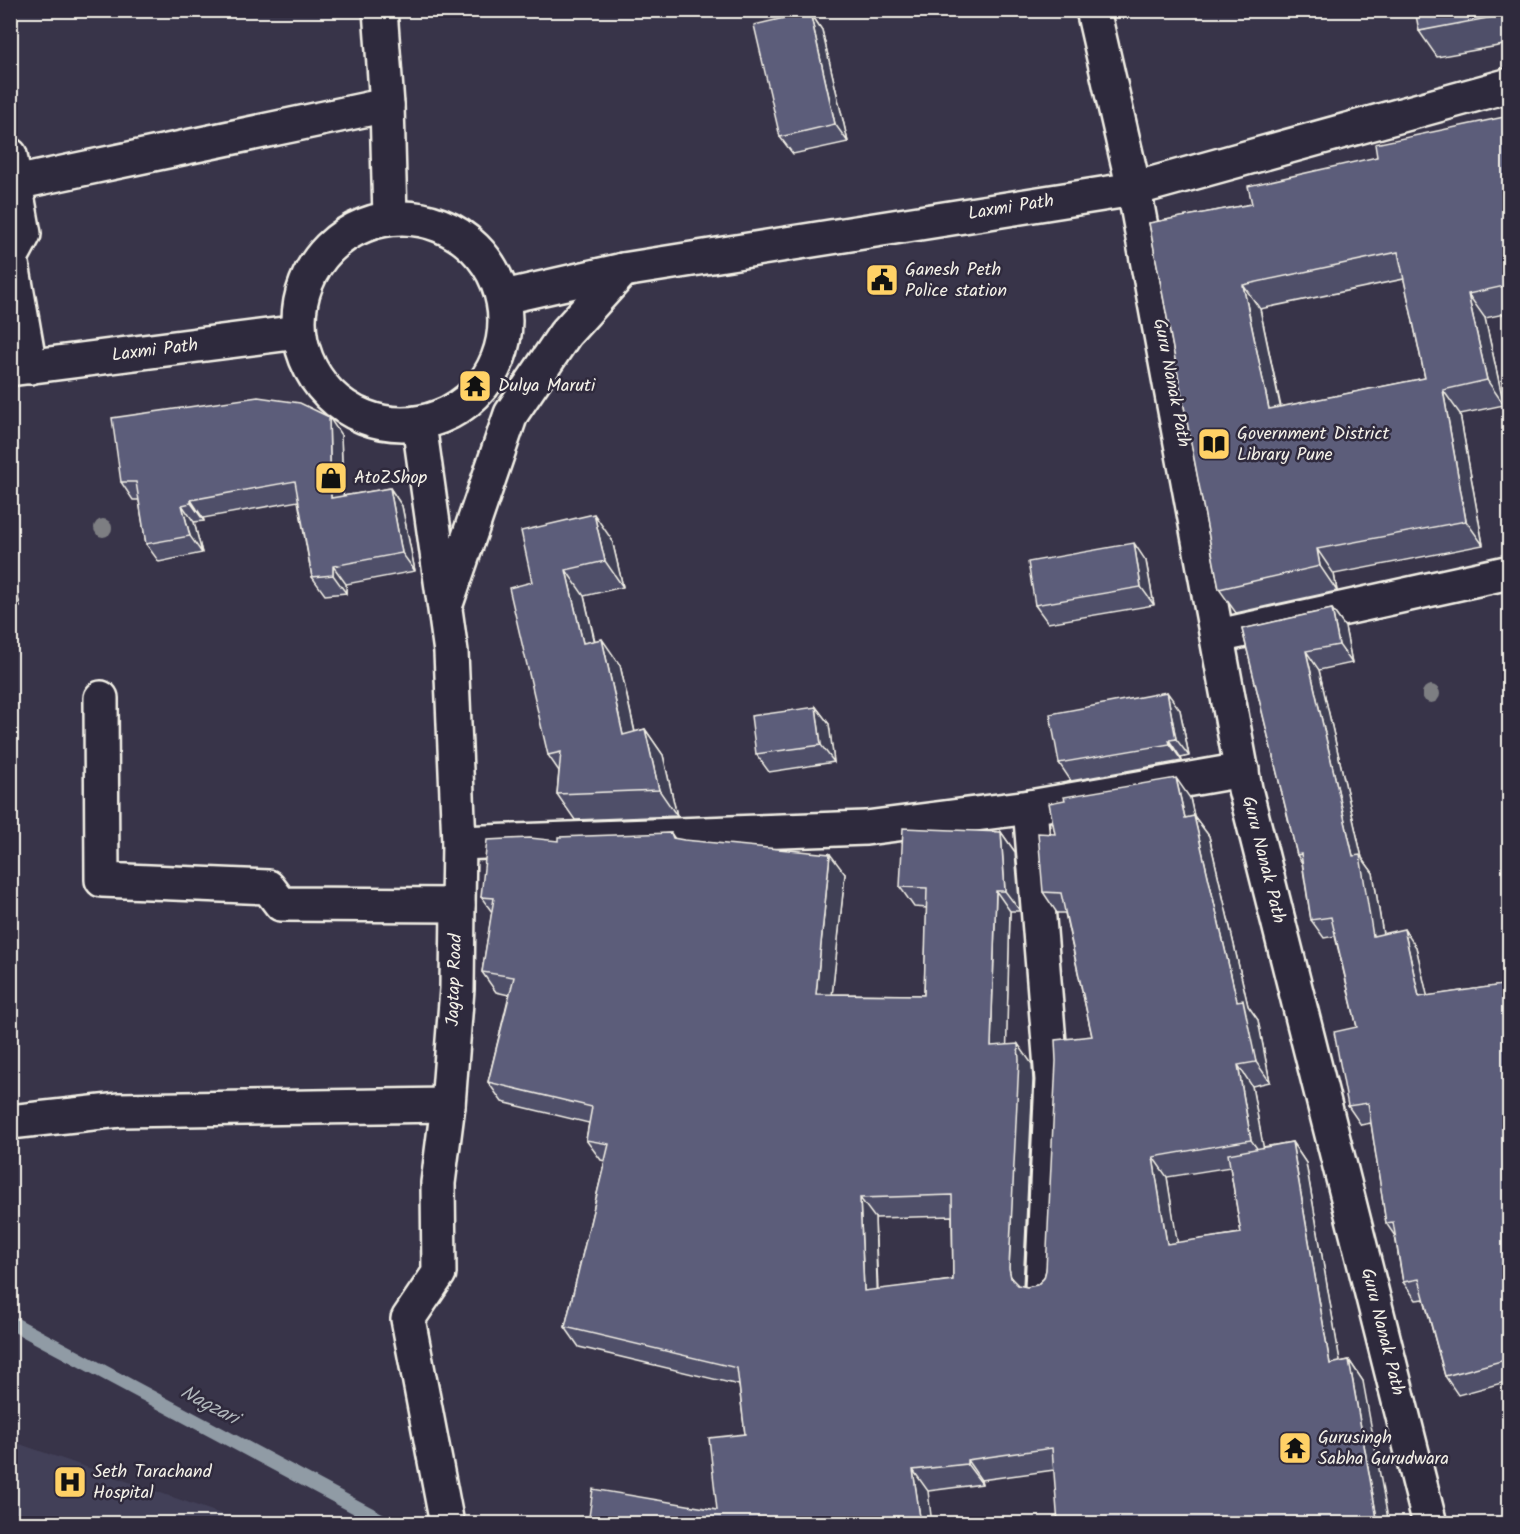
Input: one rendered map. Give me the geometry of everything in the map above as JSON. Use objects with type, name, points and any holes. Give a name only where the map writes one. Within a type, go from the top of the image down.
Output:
[{"type":"street","points":[[380,10],[387,105],[390,218]]},
{"type":"street","name":"Guru Nanak Path","points":[[1093,10],[1134,189],[1242,770],[1430,1524]]},
{"type":"street","name":"Laxmi Path","points":[[504,297],[623,270],[1134,189],[1509,85]]},
{"type":"street","points":[[20,368],[10,258],[24,234],[13,169],[387,105]]},
{"type":"street","points":[[390,218],[420,219],[449,228],[473,245],[493,268],[504,297],[506,330],[498,363],[492,373],[479,392],[452,412],[419,424],[391,424],[363,417],[339,404],[320,384],[305,359],[298,332],[300,306],[307,279],[321,256],[340,238],[364,225],[390,218]]},
{"type":"street","points":[[445,606],[511,414],[565,334],[623,270]]},
{"type":"street","name":"Laxmi Path","points":[[20,368],[298,332]]},
{"type":"street","name":"Jagtap Road","points":[[419,424],[451,652],[459,843],[457,989],[448,1105],[438,1183],[439,1273],[408,1318],[447,1524]]},
{"type":"street","points":[[1218,636],[1509,572]]},
{"type":"street","points":[[100,698],[102,880],[268,887],[281,904],[458,905]]},
{"type":"street","points":[[459,843],[866,828],[1029,807],[1242,770]]},
{"type":"street","points":[[1029,807],[1052,1080],[1042,1289]]},
{"type":"street","points":[[10,1122],[120,1110],[448,1105]]},
{"type":"shaded area","name":"Seth Tarachand Hospital","points":[[11,1441],[247,1523],[11,1523]]},
{"type":"building","points":[[1415,10],[1509,10],[1509,14],[1419,31]]},
{"type":"building","points":[[810,12],[835,124],[780,137],[754,25]]},
{"type":"building","points":[[1509,116],[1509,285],[1468,294],[1487,380],[1443,390],[1466,521],[1317,549],[1320,566],[1219,589],[1149,223],[1252,204],[1248,186],[1377,157],[1375,144]],"holes":[[[1398,252],[1425,378],[1269,409],[1243,285]]]},
{"type":"building","points":[[258,397],[300,403],[329,417],[331,498],[390,488],[402,553],[333,566],[333,575],[312,577],[295,481],[191,500],[191,503],[182,505],[190,536],[146,544],[136,482],[121,482],[112,418]]},
{"type":"building","points":[[594,514],[605,561],[566,570],[583,643],[602,639],[623,735],[645,729],[659,790],[557,794],[561,752],[548,755],[509,588],[532,582],[521,531]]},
{"type":"building","points":[[1134,543],[1141,587],[1035,605],[1028,562]]},
{"type":"building","points":[[1332,609],[1339,645],[1306,651],[1353,856],[1360,855],[1373,936],[1404,929],[1419,997],[1509,984],[1509,1359],[1445,1376],[1419,1279],[1403,1282],[1393,1222],[1386,1223],[1368,1103],[1348,1106],[1334,1032],[1357,1027],[1331,917],[1311,920],[1301,854],[1297,855],[1242,629]]},
{"type":"building","points":[[1167,692],[1176,739],[1169,740],[1170,744],[1059,763],[1050,714]]},
{"type":"building","points":[[816,707],[821,745],[756,754],[751,716]]},
{"type":"building","points":[[1176,778],[1185,818],[1194,816],[1237,1001],[1243,1000],[1256,1062],[1238,1065],[1251,1140],[1153,1157],[1167,1244],[1241,1233],[1228,1154],[1292,1142],[1330,1364],[1349,1360],[1378,1524],[1058,1524],[1052,1448],[967,1460],[967,1464],[913,1470],[921,1524],[588,1524],[593,1489],[717,1510],[709,1438],[745,1434],[737,1368],[565,1327],[609,1144],[586,1140],[592,1107],[488,1082],[514,977],[482,972],[494,898],[481,897],[487,840],[530,838],[558,841],[558,837],[671,833],[673,838],[684,840],[830,854],[816,994],[924,995],[927,888],[900,887],[903,828],[1001,832],[1005,891],[996,891],[991,1046],[1018,1044],[1009,1268],[1011,1278],[1018,1285],[1027,1287],[1037,1285],[1044,1278],[1046,1270],[1056,1061],[1055,1040],[1092,1036],[1061,893],[1043,892],[1038,833],[1055,834],[1049,803],[1065,800],[1064,797]],"holes":[[[952,1195],[953,1280],[864,1291],[860,1198]]]},
{"type":"waterway","name":"Nagzari","points":[[10,1322],[388,1524]]},
{"type":"place","name":"Ganesh Peth Police station","points":[[882,280]]},
{"type":"place","name":"Dulya Maruti","points":[[475,386]]},
{"type":"place","name":"Government District Library Pune","points":[[1214,444]]},
{"type":"place","name":"AtoZShop","points":[[331,478]]},
{"type":"place","name":"Gurusingh Sabha Gurudwara","points":[[1295,1448]]},
{"type":"place","name":"Seth Tarachand Hospital","points":[[70,1482]]}]
